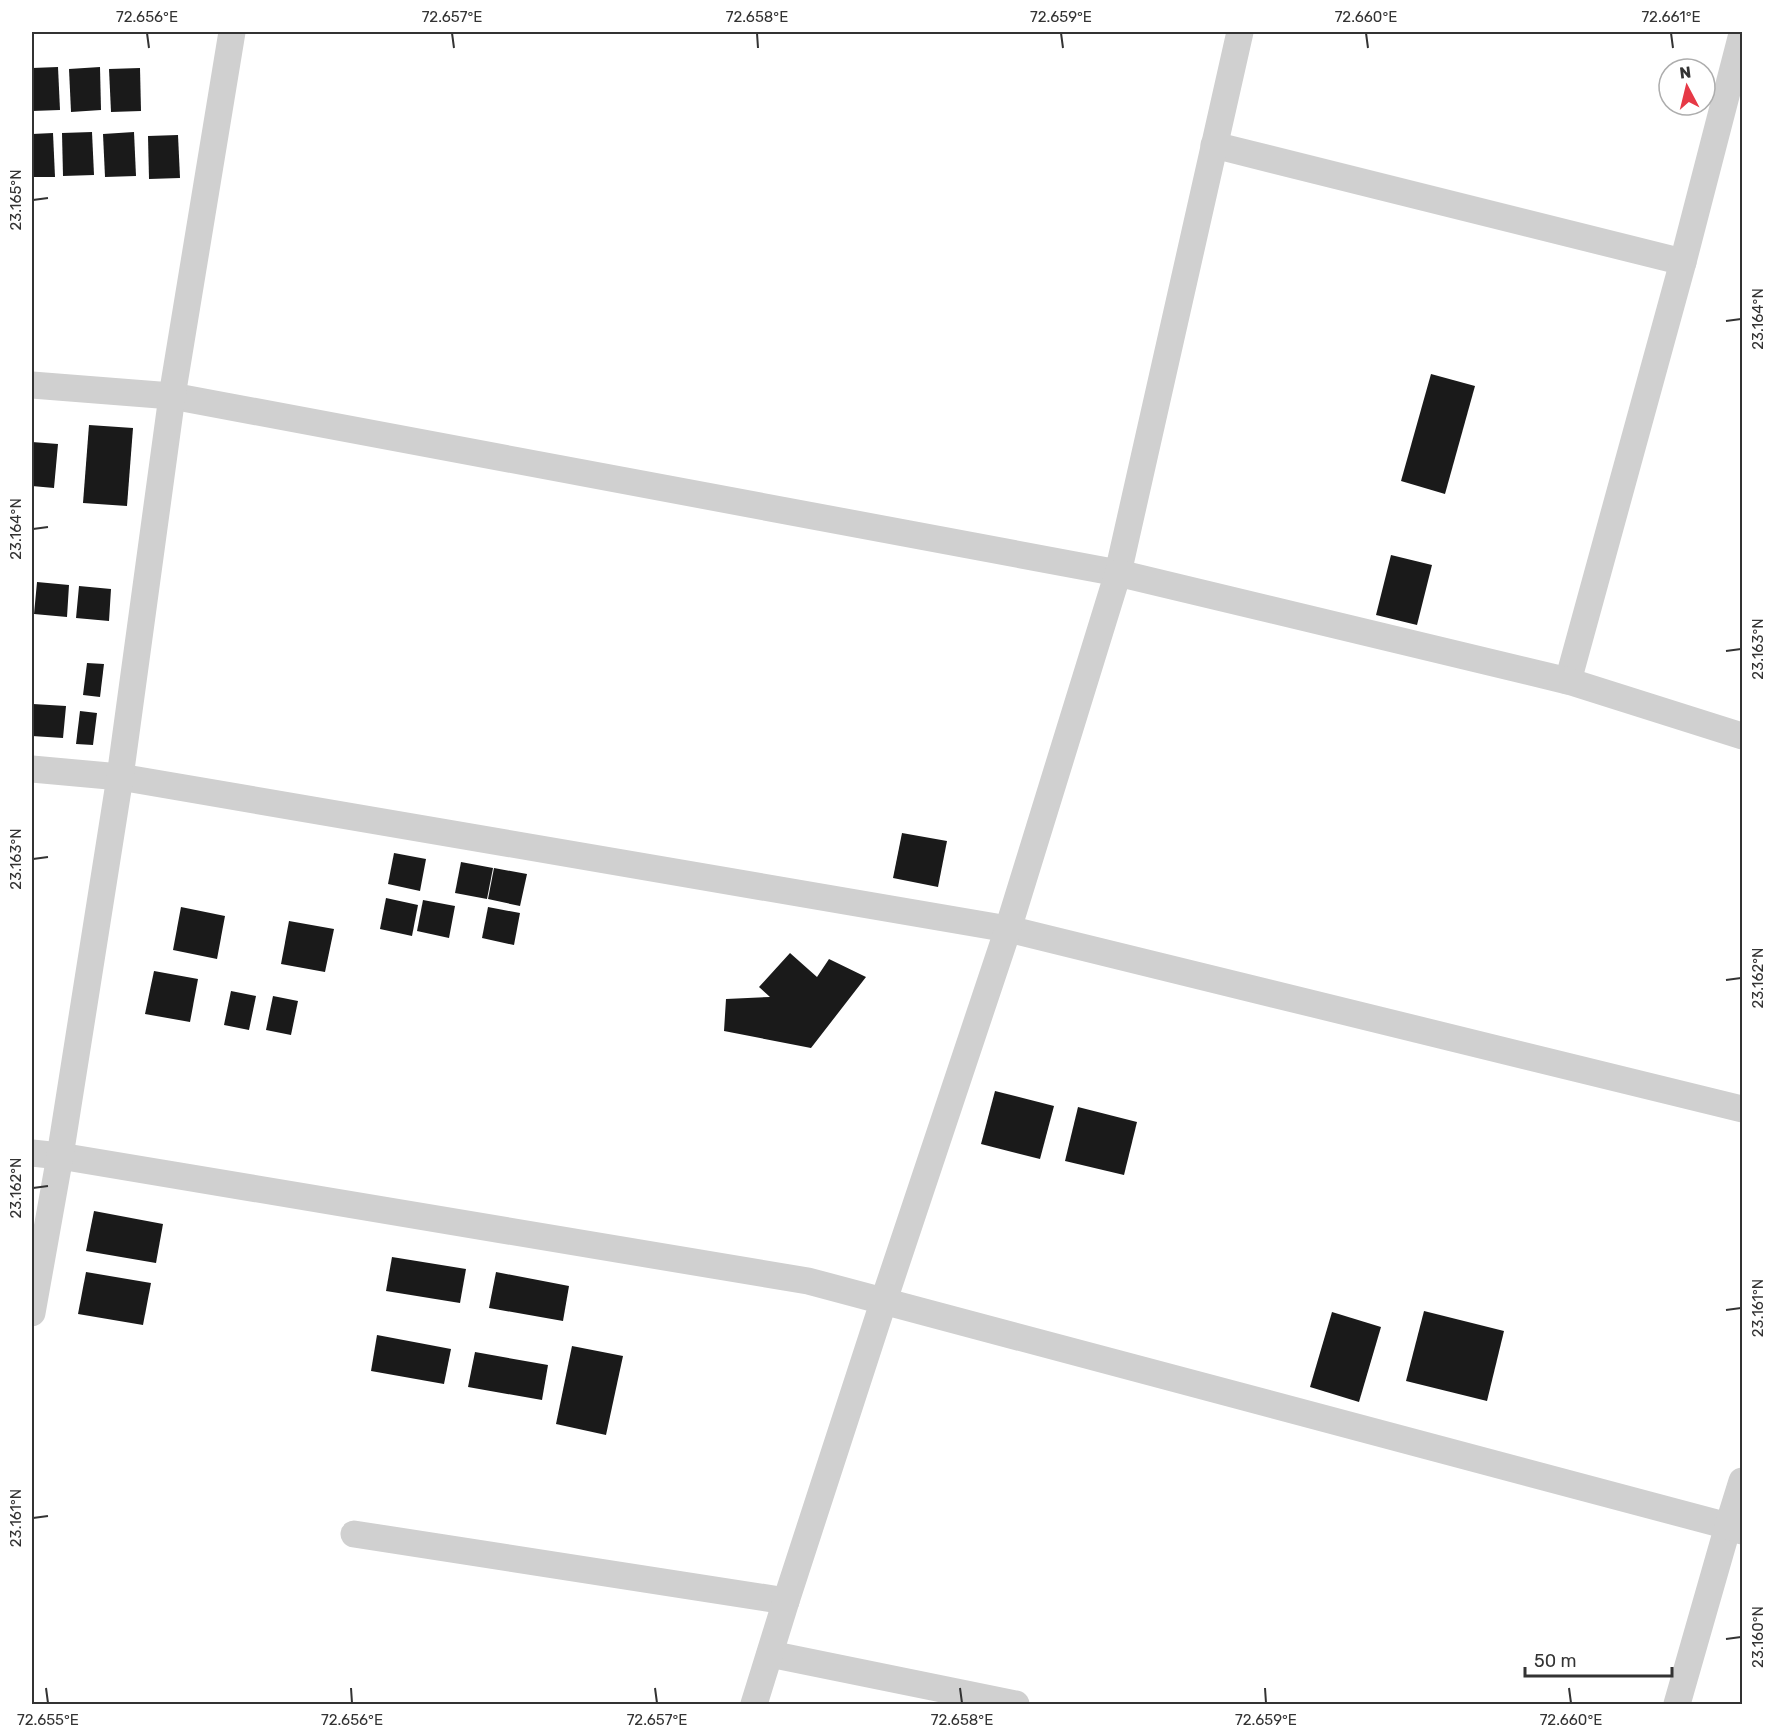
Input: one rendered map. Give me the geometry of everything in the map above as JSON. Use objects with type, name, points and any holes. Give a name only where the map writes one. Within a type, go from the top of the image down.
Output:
[{"type":"street","points":[[32,1313],[60,1156],[120,777],[172,396],[231,32]]},
{"type":"street","points":[[754,1704],[884,1300],[1008,929],[1118,573],[1240,32]]},
{"type":"street","points":[[1568,681],[1743,34]]},
{"type":"street","points":[[1214,144],[1683,262]]},
{"type":"street","points":[[32,385],[172,396],[1118,573],[1568,681],[1743,736]]},
{"type":"street","points":[[32,769],[120,777],[1008,929],[1743,1109]]},
{"type":"street","points":[[32,1153],[808,1281],[1735,1528]]},
{"type":"street","points":[[1677,1704],[1735,1528],[1743,1481]]},
{"type":"street","points":[[354,1533],[786,1601]]},
{"type":"street","points":[[770,1654],[1016,1704]]},
{"type":"building","points":[[58,67],[60,110],[32,111],[32,68]]},
{"type":"building","points":[[100,67],[101,110],[71,112],[69,69]]},
{"type":"building","points":[[140,68],[141,111],[111,112],[109,69]]},
{"type":"building","points":[[92,132],[94,175],[63,176],[62,133]]},
{"type":"building","points":[[134,132],[136,176],[105,177],[103,134]]},
{"type":"building","points":[[53,133],[55,177],[32,177],[32,134]]},
{"type":"building","points":[[178,135],[180,178],[149,179],[148,136]]},
{"type":"building","points":[[1431,374],[1475,386],[1445,494],[1401,481]]},
{"type":"building","points":[[89,425],[133,428],[127,506],[83,503]]},
{"type":"building","points":[[32,442],[58,444],[54,488],[32,486]]},
{"type":"building","points":[[1391,555],[1432,565],[1417,625],[1376,615]]},
{"type":"building","points":[[37,582],[69,585],[67,617],[34,614]]},
{"type":"building","points":[[79,586],[111,589],[109,621],[76,618]]},
{"type":"building","points":[[87,663],[104,664],[100,697],[83,695]]},
{"type":"building","points":[[33,704],[66,706],[63,738],[32,736]]},
{"type":"building","points":[[80,711],[97,713],[93,745],[76,744]]},
{"type":"building","points":[[902,833],[947,841],[938,887],[893,878]]},
{"type":"building","points":[[394,853],[426,859],[420,891],[388,884]]},
{"type":"building","points":[[461,862],[493,868],[487,899],[455,893]]},
{"type":"building","points":[[494,868],[527,874],[520,906],[488,899]]},
{"type":"building","points":[[386,898],[418,905],[412,936],[380,929]]},
{"type":"building","points":[[423,900],[455,906],[449,938],[417,931]]},
{"type":"building","points":[[181,907],[225,916],[217,959],[173,950]]},
{"type":"building","points":[[488,907],[520,913],[514,945],[482,938]]},
{"type":"building","points":[[289,921],[334,929],[325,972],[281,964]]},
{"type":"building","points":[[790,953],[817,977],[829,959],[866,977],[811,1048],[724,1031],[726,999],[770,997],[759,987]]},
{"type":"building","points":[[154,971],[198,979],[190,1022],[145,1014]]},
{"type":"building","points":[[231,991],[256,996],[249,1030],[224,1025]]},
{"type":"building","points":[[273,996],[298,1001],[291,1035],[266,1030]]},
{"type":"building","points":[[995,1091],[1054,1106],[1040,1159],[981,1144]]},
{"type":"building","points":[[1078,1107],[1137,1122],[1124,1175],[1065,1161]]},
{"type":"building","points":[[94,1211],[163,1224],[156,1263],[86,1251]]},
{"type":"building","points":[[392,1257],[466,1269],[460,1303],[386,1291]]},
{"type":"building","points":[[86,1272],[151,1283],[143,1325],[78,1314]]},
{"type":"building","points":[[496,1272],[569,1286],[563,1321],[489,1308]]},
{"type":"building","points":[[1424,1311],[1504,1331],[1487,1401],[1406,1381]]},
{"type":"building","points":[[1332,1312],[1381,1327],[1359,1402],[1310,1387]]},
{"type":"building","points":[[377,1335],[451,1349],[444,1384],[371,1371]]},
{"type":"building","points":[[572,1346],[623,1356],[606,1435],[556,1424]]},
{"type":"building","points":[[475,1352],[548,1365],[542,1400],[468,1387]]}]
